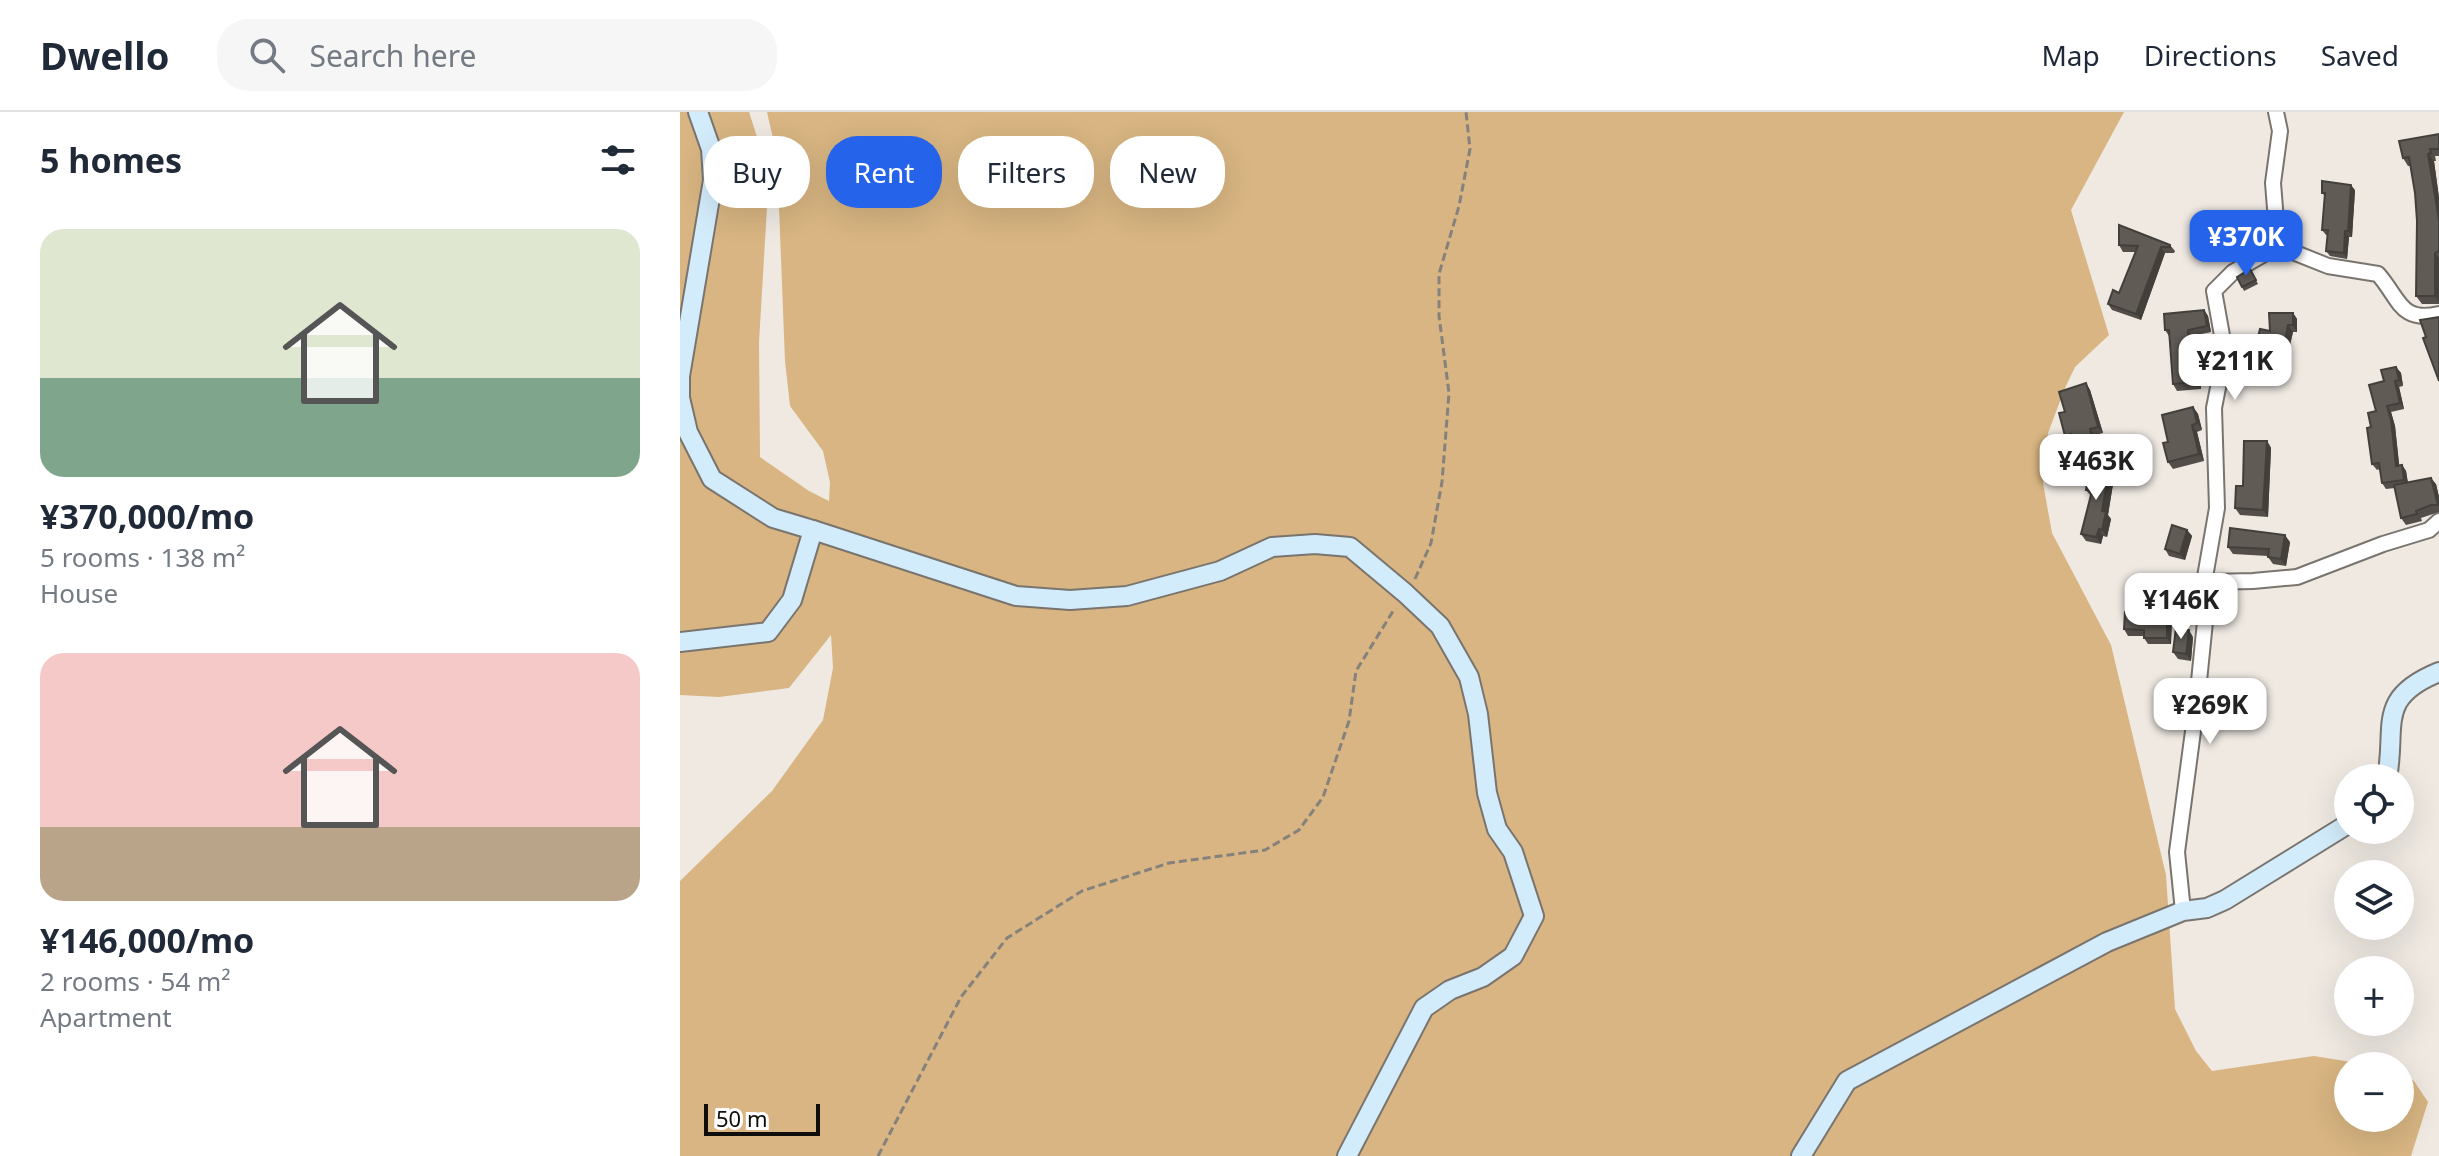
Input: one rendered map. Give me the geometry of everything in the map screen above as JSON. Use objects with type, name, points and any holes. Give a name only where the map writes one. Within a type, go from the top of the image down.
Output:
[{"type":"street","points":[[698,112],[711,149],[713,180],[680,376],[680,398],[688,432],[712,479],[773,518],[1016,596],[1070,600],[1127,596],[1220,571],[1272,547],[1315,544],[1350,547],[1440,626],[1469,677],[1478,714],[1490,805],[1497,829],[1513,852],[1534,916],[1513,956],[1483,977],[1450,990],[1424,1008],[1347,1156]]},
{"type":"street","points":[[2276,112],[2280,131],[2273,183],[2278,246]]},
{"type":"street","points":[[2278,246],[2328,266],[2378,274],[2402,310],[2422,318],[2439,314]]},
{"type":"street","points":[[2183,911],[2177,852],[2197,701],[2209,582],[2205,577],[2217,508],[2214,408],[2225,352],[2214,291],[2233,272],[2278,246]]},
{"type":"street","points":[[2209,582],[2297,577],[2429,530],[2439,521]]},
{"type":"street","points":[[680,642],[768,632],[792,600],[813,530]]},
{"type":"street","points":[[2389,764],[2389,730],[2396,705],[2412,686],[2439,672]]},
{"type":"street","points":[[1801,1156],[1847,1081],[2107,942],[2183,911],[2207,908],[2225,900],[2334,833]]},
{"type":"path","points":[[878,1156],[961,997],[1007,938],[1082,891],[1169,863],[1265,850],[1299,830],[1323,797],[1349,721],[1356,671],[1418,574],[1431,543],[1442,482],[1449,393],[1439,316],[1439,274],[1459,206],[1470,149],[1466,112]]},
{"type":"shaded area","points":[[680,112],[749,112],[757,136],[704,136],[704,208],[767,208],[759,342],[760,457],[829,501],[830,482],[823,451],[790,406],[785,361],[779,208],[810,208],[810,136],[772,136],[767,112],[2124,112],[2071,210],[2109,335],[2075,367],[2065,388],[2048,433],[2043,483],[2052,533],[2111,645],[2166,875],[2175,1009],[2196,1051],[2212,1071],[2314,1056],[2334,1059],[2334,1132],[2414,1132],[2414,1081],[2428,1102],[2411,1156],[680,1156],[680,881],[772,791],[823,720],[833,668],[831,635],[789,688],[719,697],[680,695]]},
{"type":"building","points":[[2439,134],[2439,149],[2430,149],[2431,153],[2428,154],[2439,220],[2435,296],[2416,296],[2415,193],[2409,157],[2403,158],[2399,141]]},
{"type":"building","points":[[2322,181],[2351,185],[2344,253],[2326,251],[2328,230],[2322,230],[2325,193],[2322,193]]},
{"type":"building","points":[[2296,224],[2297,240],[2285,236],[2284,225]]},
{"type":"building","points":[[2119,225],[2170,245],[2161,247],[2136,314],[2108,304],[2113,290],[2119,293],[2138,246],[2119,245]]},
{"type":"building","points":[[2250,269],[2256,280],[2242,287],[2237,277]]},
{"type":"building","points":[[2204,310],[2207,326],[2188,330],[2190,369],[2196,368],[2196,382],[2173,384],[2169,330],[2165,330],[2164,314]]},
{"type":"building","points":[[2269,313],[2293,313],[2293,325],[2288,325],[2281,360],[2250,353],[2251,340],[2257,341],[2260,329],[2270,331]]},
{"type":"building","points":[[2439,317],[2439,381],[2423,338],[2426,337],[2420,320]]},
{"type":"building","points":[[2229,364],[2269,371],[2269,375],[2227,379]]},
{"type":"building","points":[[2396,367],[2399,380],[2395,381],[2400,403],[2387,406],[2396,466],[2402,465],[2404,480],[2382,483],[2379,463],[2372,464],[2367,428],[2371,427],[2368,413],[2376,411],[2369,385],[2384,381],[2381,370]]},
{"type":"building","points":[[2086,383],[2098,427],[2090,429],[2097,458],[2077,463],[2071,434],[2065,436],[2059,413],[2065,412],[2059,392]]},
{"type":"building","points":[[2193,407],[2197,423],[2192,425],[2199,454],[2168,462],[2163,443],[2168,442],[2162,415]]},
{"type":"building","points":[[2244,441],[2267,441],[2263,510],[2235,508],[2236,486],[2243,486]]},
{"type":"building","points":[[2090,467],[2109,471],[2102,511],[2106,512],[2102,530],[2099,529],[2096,537],[2081,534],[2092,491],[2086,490]]},
{"type":"building","points":[[2431,478],[2438,505],[2401,518],[2394,485]]},
{"type":"building","points":[[2172,525],[2187,530],[2180,554],[2165,549]]},
{"type":"building","points":[[2230,528],[2285,535],[2281,559],[2268,557],[2269,549],[2228,547]]},
{"type":"building","points":[[2144,609],[2167,609],[2167,638],[2144,638],[2144,630],[2124,629],[2125,612],[2144,612]]},
{"type":"building","points":[[2176,628],[2189,630],[2186,654],[2173,652]]}]
